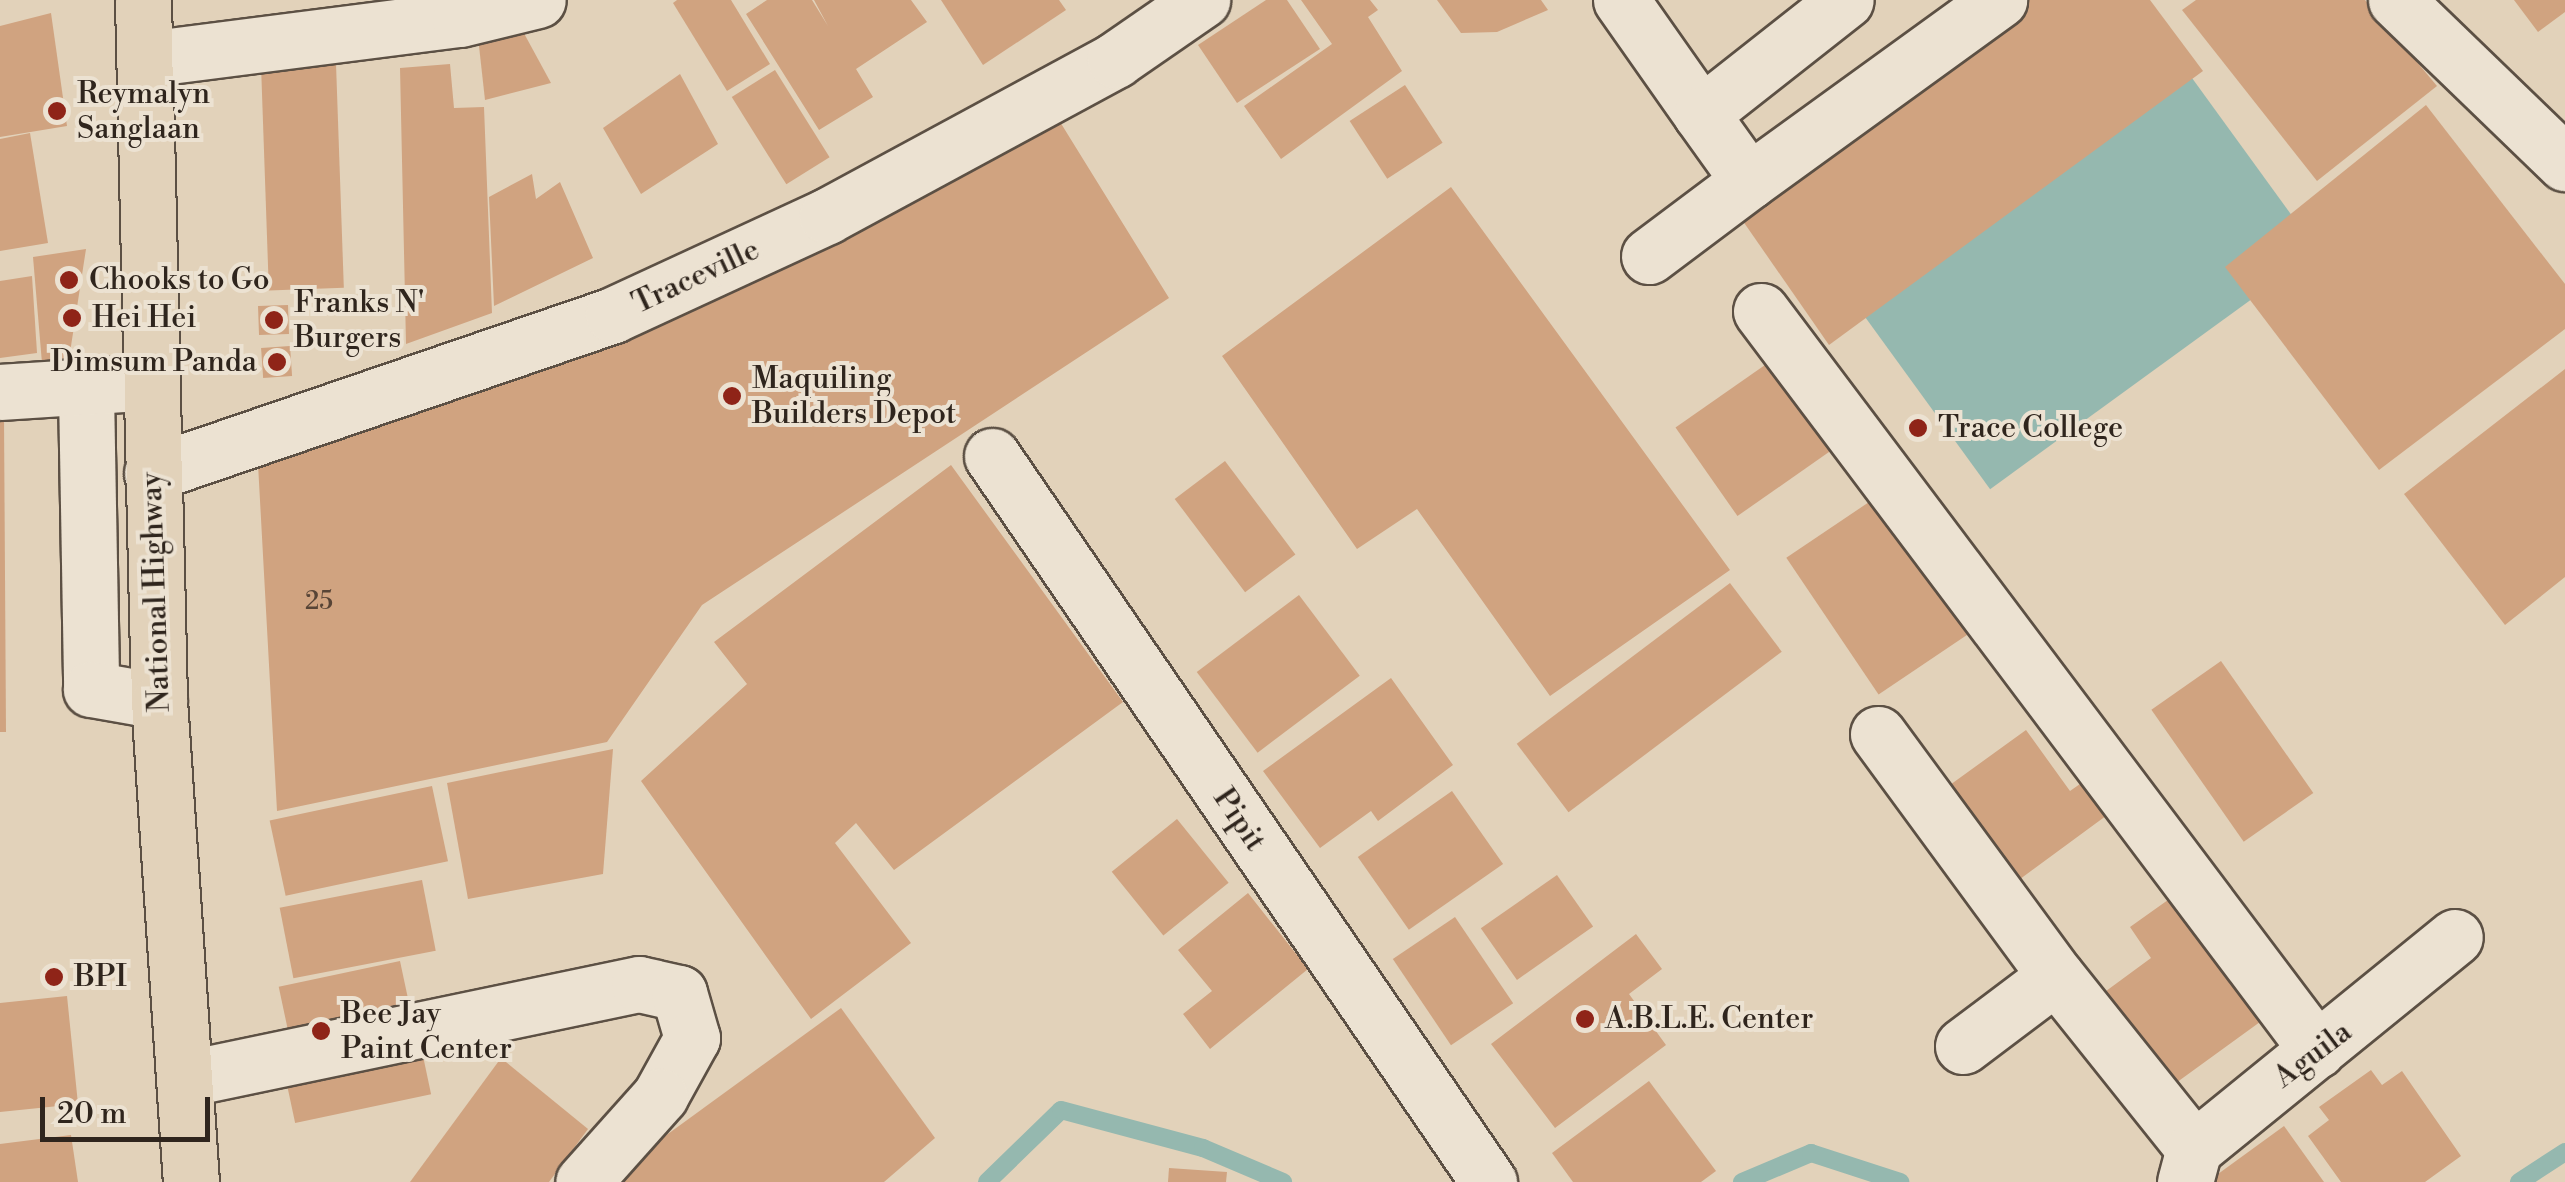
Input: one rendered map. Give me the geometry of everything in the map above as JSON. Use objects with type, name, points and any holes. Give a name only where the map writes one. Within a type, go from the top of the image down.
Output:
[{"type":"main road","name":"National Highway","points":[[143,0],[159,701],[191,1182]]},
{"type":"street","points":[[146,59],[460,19],[538,0]]},
{"type":"street","name":"Traceville","points":[[152,473],[614,316],[828,216],[1115,60],[1202,0]]},
{"type":"street","points":[[1620,0],[1749,181]]},
{"type":"street","points":[[1701,114],[1846,0]]},
{"type":"street","points":[[1649,256],[1999,0]]},
{"type":"street","points":[[2396,0],[2565,163]]},
{"type":"street","points":[[1761,312],[2318,1050]]},
{"type":"street","points":[[0,392],[86,391],[150,377]]},
{"type":"street","points":[[86,391],[91,690],[159,701]]},
{"type":"street","name":"Pipit","points":[[992,456],[1490,1182]]},
{"type":"street","points":[[1878,734],[2056,976],[2189,1166]]},
{"type":"street","name":"Aguila","points":[[2189,1166],[2318,1050],[2455,936]]},
{"type":"street","points":[[1963,1046],[2056,976]]},
{"type":"street","points":[[184,1080],[639,984],[679,993],[692,1038],[660,1096],[583,1182]]},
{"type":"water","points":[[2192,78],[2318,251],[1990,489],[1864,316]]},
{"type":"building","points":[[731,0],[770,64],[727,91],[673,3]]},
{"type":"building","points":[[767,0],[812,0],[828,26],[814,0],[911,0],[927,22],[856,69],[873,97],[819,130],[746,14]]},
{"type":"building","points":[[941,0],[1059,0],[1066,10],[983,65]]},
{"type":"building","points":[[1266,0],[1287,0],[1320,49],[1237,103],[1198,45]]},
{"type":"building","points":[[1301,0],[1370,0],[1378,10],[1368,17],[1402,71],[1281,159],[1244,106],[1332,44]]},
{"type":"building","points":[[1437,0],[1541,0],[1548,10],[1497,32],[1461,33]]},
{"type":"building","points":[[2020,0],[2150,0],[2203,71],[1829,345],[1738,214]]},
{"type":"building","points":[[2196,0],[2365,0],[2437,86],[2317,181],[2182,10]]},
{"type":"building","points":[[2514,0],[2565,0],[2565,12],[2538,32]]},
{"type":"building","points":[[51,13],[67,126],[0,137],[0,26]]},
{"type":"building","points":[[520,26],[551,83],[485,100],[478,37]]},
{"type":"building","points":[[335,35],[344,288],[269,290],[260,38]]},
{"type":"building","points":[[450,64],[454,108],[484,107],[492,313],[406,344],[400,68]]},
{"type":"building","points":[[775,70],[830,157],[786,184],[732,97]]},
{"type":"building","points":[[680,74],[718,144],[641,194],[603,128]]},
{"type":"building","points":[[1405,85],[1443,143],[1387,179],[1350,121]]},
{"type":"building","points":[[2426,105],[2565,284],[2565,329],[2379,470],[2225,267]]},
{"type":"building","name":"Maquiling Builders Depot","points":[[1057,117],[1169,298],[702,605],[607,742],[277,811],[258,464]]},
{"type":"building","points":[[30,133],[48,243],[0,251],[0,139]]},
{"type":"building","points":[[532,174],[536,199],[560,182],[593,258],[494,306],[489,197]]},
{"type":"building","points":[[1451,187],[1730,570],[1550,696],[1417,509],[1357,549],[1222,356]]},
{"type":"building","points":[[86,249],[69,359],[42,363],[33,257]]},
{"type":"building","points":[[32,276],[37,353],[0,358],[0,281]]},
{"type":"building","name":"Franks N' Burgers","points":[[288,305],[289,334],[259,335],[258,306]]},
{"type":"building","name":"Dimsum Panda","points":[[290,346],[292,376],[263,378],[261,348]]},
{"type":"building","points":[[1782,353],[1844,441],[1737,516],[1676,428]]},
{"type":"building","points":[[2565,369],[2565,577],[2505,625],[2404,494]]},
{"type":"building","points":[[4,418],[6,732],[0,732],[0,419]]},
{"type":"building","points":[[1225,461],[1295,554],[1245,592],[1175,499]]},
{"type":"building","points":[[951,465],[1123,702],[894,870],[856,823],[835,843],[911,943],[811,1019],[641,781],[747,684],[714,642]]},
{"type":"building","points":[[1875,498],[1967,635],[1879,695],[1786,558]]},
{"type":"building","points":[[1730,583],[1782,652],[1569,812],[1517,744]]},
{"type":"building","points":[[1299,595],[1360,676],[1258,753],[1197,672]]},
{"type":"building","points":[[2221,661],[2313,793],[2244,842],[2151,710]]},
{"type":"building","points":[[1391,678],[1453,765],[1378,821],[1371,811],[1320,848],[1263,771]]},
{"type":"building","points":[[2026,730],[2070,791],[2090,777],[2114,810],[2012,885],[1943,790]]},
{"type":"building","points":[[613,749],[603,874],[468,899],[447,783]]},
{"type":"building","points":[[432,786],[448,861],[286,896],[270,821]]},
{"type":"building","points":[[1452,791],[1503,864],[1409,930],[1358,857]]},
{"type":"building","points":[[1177,819],[1229,883],[1163,936],[1112,872]]},
{"type":"building","points":[[1557,875],[1593,927],[1517,980],[1481,928]]},
{"type":"building","points":[[422,880],[436,951],[293,978],[280,908]]},
{"type":"building","points":[[2182,890],[2271,1014],[2169,1088],[2102,994],[2151,958],[2130,927]]},
{"type":"building","points":[[1248,893],[1308,969],[1210,1049],[1183,1014],[1212,991],[1178,950]]},
{"type":"building","points":[[1455,917],[1513,1003],[1451,1045],[1393,959]]},
{"type":"building","name":"A.B.L.E. Center","points":[[1636,934],[1662,969],[1629,994],[1666,1045],[1555,1128],[1491,1044]]},
{"type":"building","points":[[400,961],[411,1015],[290,1041],[279,987]]},
{"type":"building","points":[[67,996],[78,1104],[0,1112],[0,1003]]},
{"type":"building","points":[[841,1008],[935,1138],[884,1182],[602,1182]]},
{"type":"building","points":[[423,1056],[431,1094],[295,1123],[287,1085]]},
{"type":"building","points":[[501,1058],[588,1129],[549,1182],[410,1182]]},
{"type":"building","points":[[2371,1070],[2382,1085],[2402,1071],[2461,1156],[2425,1182],[2341,1182],[2308,1136],[2329,1120],[2319,1107]]},
{"type":"building","points":[[1649,1081],[1716,1171],[1701,1182],[1573,1182],[1552,1153]]},
{"type":"building","points":[[2284,1126],[2324,1182],[2207,1182]]},
{"type":"building","points":[[71,1135],[78,1182],[0,1182],[0,1144]]},
{"type":"building","points":[[1169,1168],[1227,1172],[1226,1182],[1168,1182]]},
{"type":"waterway","points":[[987,1182],[1061,1110],[1203,1148],[1283,1182]]},
{"type":"waterway","points":[[2519,1182],[2565,1152]]},
{"type":"waterway","points":[[1742,1182],[1811,1153],[1900,1182]]},
{"type":"place","name":"Reymalyn Sanglaan","points":[[57,111]]},
{"type":"place","name":"Chooks to Go","points":[[69,280]]},
{"type":"place","name":"Hei Hei","points":[[72,318]]},
{"type":"place","name":"Franks N' Burgers","points":[[274,320]]},
{"type":"place","name":"Dimsum Panda","points":[[277,362]]},
{"type":"place","name":"Maquiling Builders Depot","points":[[732,396]]},
{"type":"place","name":"Trace College","points":[[1918,428]]},
{"type":"place","name":"BPI","points":[[54,977]]},
{"type":"place","name":"A.B.L.E. Center","points":[[1585,1019]]},
{"type":"place","name":"Bee Jay Paint Center","points":[[321,1031]]}]
